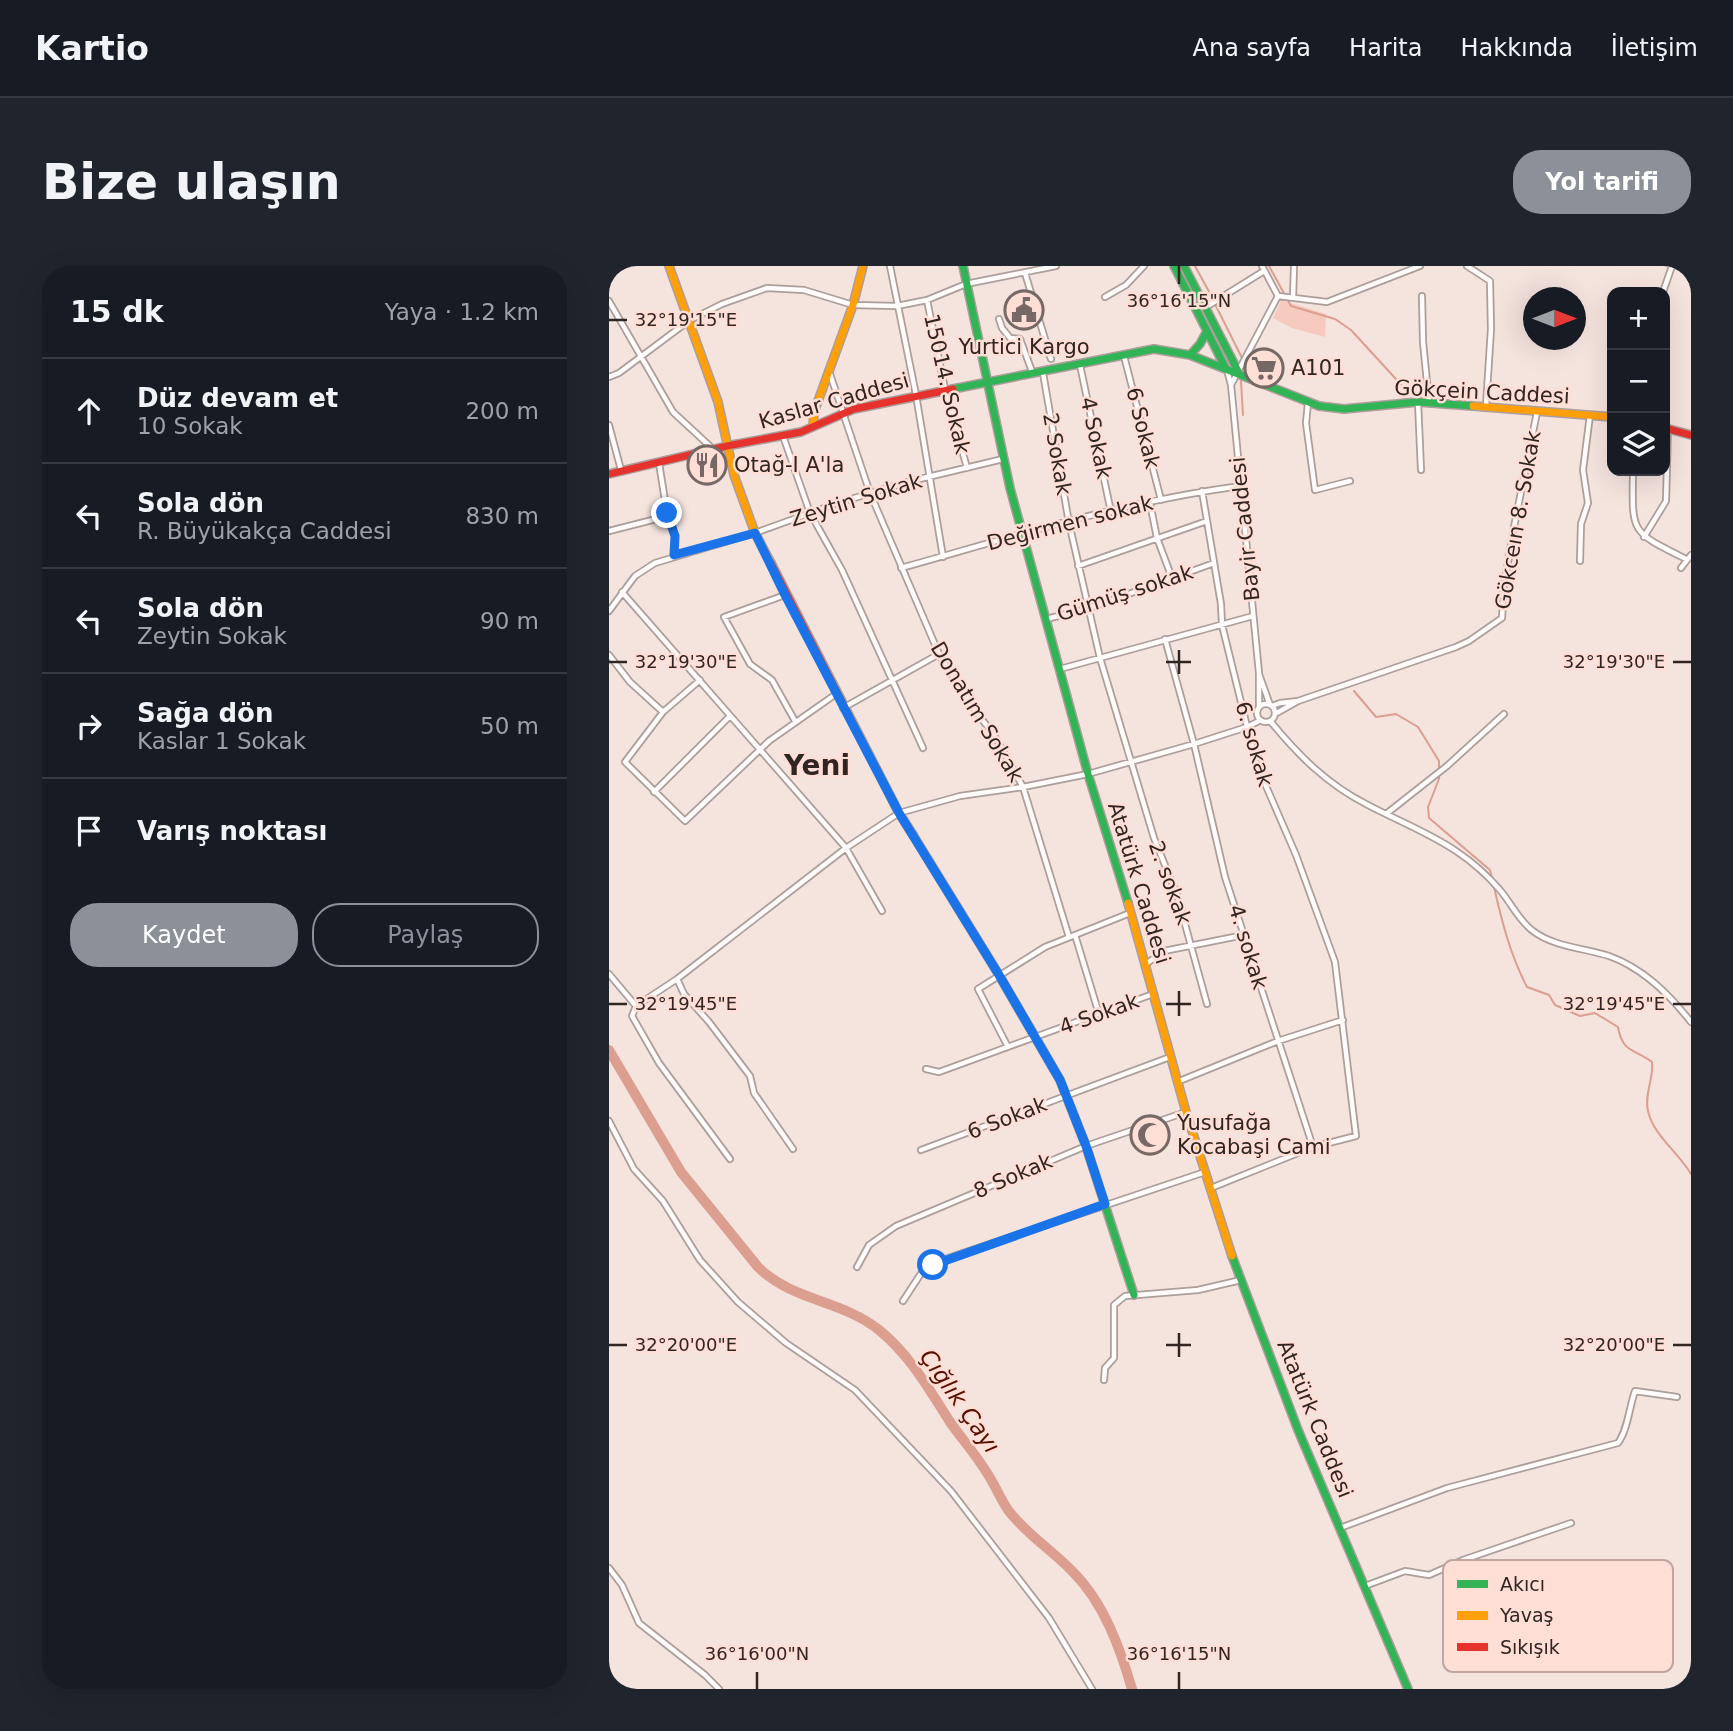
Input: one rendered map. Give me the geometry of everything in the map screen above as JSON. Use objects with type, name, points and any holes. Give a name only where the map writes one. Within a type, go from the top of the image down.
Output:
[{"type":"street","points":[[669,266],[718,402],[734,475],[755,533],[899,813],[999,975],[1067,1095],[1134,1295]]},
{"type":"street","points":[[813,426],[814,412],[853,305],[863,266]]},
{"type":"street","points":[[890,266],[916,395],[943,557]]},
{"type":"street","name":"Atatürk Caddesi","points":[[963,266],[1004,459],[1046,619],[1186,1112],[1242,1280],[1298,1430],[1408,1689]]},
{"type":"street","points":[[609,377],[642,357],[690,320],[754,292],[780,287],[804,290],[853,305],[897,306],[927,300],[966,285],[1025,273],[1035,268],[1056,266]]},
{"type":"street","points":[[1105,297],[1126,285],[1144,266]]},
{"type":"street","points":[[1174,266],[1226,369]]},
{"type":"street","points":[[1184,266],[1209,305],[1239,373]]},
{"type":"street","points":[[1290,298],[1294,266]]},
{"type":"street","points":[[1278,296],[1327,302],[1420,266]]},
{"type":"street","points":[[1468,266],[1490,281],[1491,329],[1486,406]]},
{"type":"street","points":[[1665,287],[1672,266]]},
{"type":"street","points":[[1209,305],[1263,268],[1278,296]]},
{"type":"street","points":[[1025,273],[1051,359]]},
{"type":"street","points":[[1231,385],[1278,296]]},
{"type":"street","points":[[1422,296],[1423,342],[1430,402]]},
{"type":"street","name":"15014. Sokak","points":[[927,300],[946,389],[967,468]]},
{"type":"street","points":[[609,301],[673,412],[714,450]]},
{"type":"street","points":[[999,319],[1010,338],[1020,339],[1033,375]]},
{"type":"street","points":[[1189,355],[1200,344],[1207,331]]},
{"type":"street","name":"Gökçein Caddesi","points":[[986,382],[1033,375],[1154,349],[1189,355],[1308,402],[1344,409],[1430,402],[1607,417]]},
{"type":"street","name":"6 Sokak","points":[[1124,356],[1161,500]]},
{"type":"street","name":"4 Sokak","points":[[1080,365],[1111,512]]},
{"type":"street","name":"Bayir Caddesi","points":[[1226,369],[1231,385],[1241,486],[1259,673],[1259,707]]},
{"type":"street","name":"Donatım Sokak","points":[[829,371],[870,493],[939,654],[974,709],[994,734],[1023,787],[1099,1014]]},
{"type":"street","name":"2 Sokak","points":[[1043,373],[1069,523],[1100,658]]},
{"type":"street","name":"Kaslar Caddesi","points":[[609,474],[727,446],[783,436],[854,408],[986,382]]},
{"type":"street","points":[[1308,402],[1306,423],[1315,489],[1350,481]]},
{"type":"street","points":[[1418,402],[1421,470]]},
{"type":"street","name":"Gökceın 8. Sokak","points":[[1271,706],[1298,701],[1456,647],[1502,618],[1504,586],[1537,411]]},
{"type":"street","points":[[1580,561],[1581,524],[1588,503],[1583,470],[1590,415]]},
{"type":"street","points":[[609,425],[621,471]]},
{"type":"street","points":[[1670,429],[1691,435]]},
{"type":"street","points":[[783,436],[810,513],[842,570],[923,748]]},
{"type":"street","name":"Zeytin Sokak","points":[[609,611],[643,569],[674,555],[755,533],[870,493],[1004,459]]},
{"type":"street","points":[[659,463],[675,536],[674,555]]},
{"type":"street","points":[[1633,476],[1635,525],[1644,537],[1689,557],[1681,568]]},
{"type":"street","points":[[1644,537],[1666,501],[1666,476]]},
{"type":"street","name":"Değirmen sokak","points":[[901,568],[1111,512],[1202,491],[1241,486]]},
{"type":"street","name":"Gümüş sokak","points":[[1046,619],[1087,609],[1214,563],[1202,491]]},
{"type":"street","points":[[1150,503],[1157,538],[1172,578]]},
{"type":"street","points":[[609,531],[669,516]]},
{"type":"street","points":[[1078,566],[1207,521]]},
{"type":"street","name":"6. sokak","points":[[1214,563],[1222,625],[1255,763],[1296,855],[1335,962],[1356,1136],[1313,1147]]},
{"type":"street","points":[[622,592],[846,848],[882,911]]},
{"type":"street","points":[[785,595],[724,617],[750,664],[772,680],[795,721]]},
{"type":"street","points":[[1060,669],[1253,616]]},
{"type":"street","name":"4. sokak","points":[[1165,639],[1195,744],[1225,877],[1313,1147]]},
{"type":"street","points":[[843,708],[939,654]]},
{"type":"street","points":[[609,655],[630,682],[663,712]]},
{"type":"street","name":"2. sokak","points":[[1100,658],[1154,838],[1177,895],[1207,1004]]},
{"type":"street","name":"Bayir Caddesi","points":[[1259,673],[1271,706]]},
{"type":"street","points":[[700,680],[663,712],[625,762],[685,821],[759,750],[795,721],[837,694]]},
{"type":"street","name":"Gökceın 8. Sokak","points":[[1275,714],[1283,712],[1298,701]]},
{"type":"street","points":[[1271,706],[1275,714],[1271,722],[1259,720],[1259,707],[1271,706]]},
{"type":"street","points":[[1386,814],[1447,766],[1504,714]]},
{"type":"street","points":[[654,792],[730,716]]},
{"type":"street","points":[[730,1159],[659,1063],[632,1016],[636,1006],[677,979],[846,848],[899,813],[960,796],[1088,774],[1195,744],[1247,727],[1259,720]]},
{"type":"street","points":[[1271,722],[1307,763],[1343,790],[1458,852],[1499,889],[1533,931],[1548,939],[1610,957],[1632,968],[1653,981],[1691,1021]]},
{"type":"street","points":[[1008,1047],[978,989],[1045,947],[1131,913]]},
{"type":"street","points":[[1146,964],[1164,951],[1244,935]]},
{"type":"street","points":[[609,974],[636,1006]]},
{"type":"street","points":[[677,979],[684,994],[750,1076],[754,1093],[793,1149]]},
{"type":"street","name":"4 Sokak","points":[[926,1069],[939,1072],[1153,994]]},
{"type":"street","points":[[1177,1082],[1278,1041],[1343,1020]]},
{"type":"street","name":"6 Sokak","points":[[921,1150],[1170,1057]]},
{"type":"street","name":"8 Sokak","points":[[857,1267],[869,1245],[896,1226],[1086,1146],[1186,1112]]},
{"type":"street","points":[[609,1121],[634,1169],[663,1201],[700,1260],[730,1294],[786,1343],[855,1390],[951,1491],[1049,1618],[1092,1689]]},
{"type":"street","points":[[1211,1188],[1313,1147]]},
{"type":"street","points":[[902,1301],[922,1272],[933,1265],[1205,1172]]},
{"type":"street","points":[[1104,1380],[1105,1368],[1114,1359],[1114,1305],[1125,1296],[1198,1290],[1242,1280]]},
{"type":"street","points":[[1340,1528],[1447,1488],[1618,1443],[1623,1436],[1627,1411],[1635,1391],[1677,1397]]},
{"type":"street","points":[[1463,1560],[1571,1523]]},
{"type":"street","points":[[609,1568],[622,1586],[643,1628],[705,1675],[719,1689]]},
{"type":"street","points":[[1365,1586],[1405,1571],[1429,1575],[1443,1569]]},
{"type":"shaded area","points":[[1281,300],[1326,314],[1325,337],[1292,328],[1273,318]]},
{"type":"waterway","points":[[1195,266],[1213,299]]},
{"type":"waterway","points":[[1269,266],[1291,306],[1335,319],[1351,330],[1406,390]]},
{"type":"waterway","points":[[1215,304],[1242,358]]},
{"type":"waterway","points":[[1241,381],[1243,415]]},
{"type":"waterway","points":[[1354,691],[1376,717],[1396,714],[1418,727],[1439,761],[1439,779],[1428,807],[1429,818],[1490,870],[1492,878]]},
{"type":"waterway","points":[[1494,887],[1507,938],[1527,987],[1549,995],[1555,1005],[1580,1016],[1595,1013],[1618,1027],[1626,1046],[1652,1062],[1647,1099],[1651,1120],[1691,1174]]},
{"type":"waterway","name":"Çığlık Çayı","points":[[609,1050],[681,1172],[758,1267],[786,1287],[865,1320],[910,1361],[983,1466],[1008,1510],[1073,1572],[1094,1598],[1116,1642],[1132,1689]]},
{"type":"traffic: fast","points":[[963,266],[1010,488],[1088,774],[1128,903]]},
{"type":"traffic: fast","points":[[1174,266],[1207,331],[1190,355]]},
{"type":"traffic: fast","points":[[1184,266],[1239,373]]},
{"type":"traffic: fast","points":[[1207,331],[1226,369]]},
{"type":"traffic: fast","points":[[953,389],[1154,349],[1190,355],[1319,406],[1344,409],[1418,402],[1473,406]]},
{"type":"traffic: fast","points":[[913,835],[1060,1080],[1086,1146],[1134,1295]]},
{"type":"traffic: fast","points":[[1232,1256],[1298,1430],[1408,1689]]},
{"type":"traffic: slow","points":[[669,266],[718,402],[734,475],[755,533],[771,563]]},
{"type":"traffic: slow","points":[[813,426],[814,412],[853,305],[863,266]]},
{"type":"traffic: slow","points":[[1473,406],[1607,417]]},
{"type":"traffic: slow","points":[[1128,903],[1186,1112],[1232,1256]]},
{"type":"traffic: jam","points":[[609,474],[727,446],[801,432],[854,409],[953,389]]},
{"type":"traffic: jam","points":[[1670,429],[1691,435]]},
{"type":"traffic: jam","points":[[771,563],[899,813],[913,835]]},
{"type":"place","name":"Yurtici Kargo","points":[[1024,310]]},
{"type":"place","name":"A101","points":[[1264,368]]},
{"type":"place","name":"Otağ-I A'la","points":[[707,465]]},
{"type":"place","name":"Yusufağa Kocabaşi Cami","points":[[1150,1135]]},
{"type":"district","name":"Yeni","points":[[817,765]]},
{"type":"route","points":[[667,513],[675,536],[674,555],[755,533],[899,813],[1060,1080],[1086,1146],[1105,1204],[933,1265]]}]
